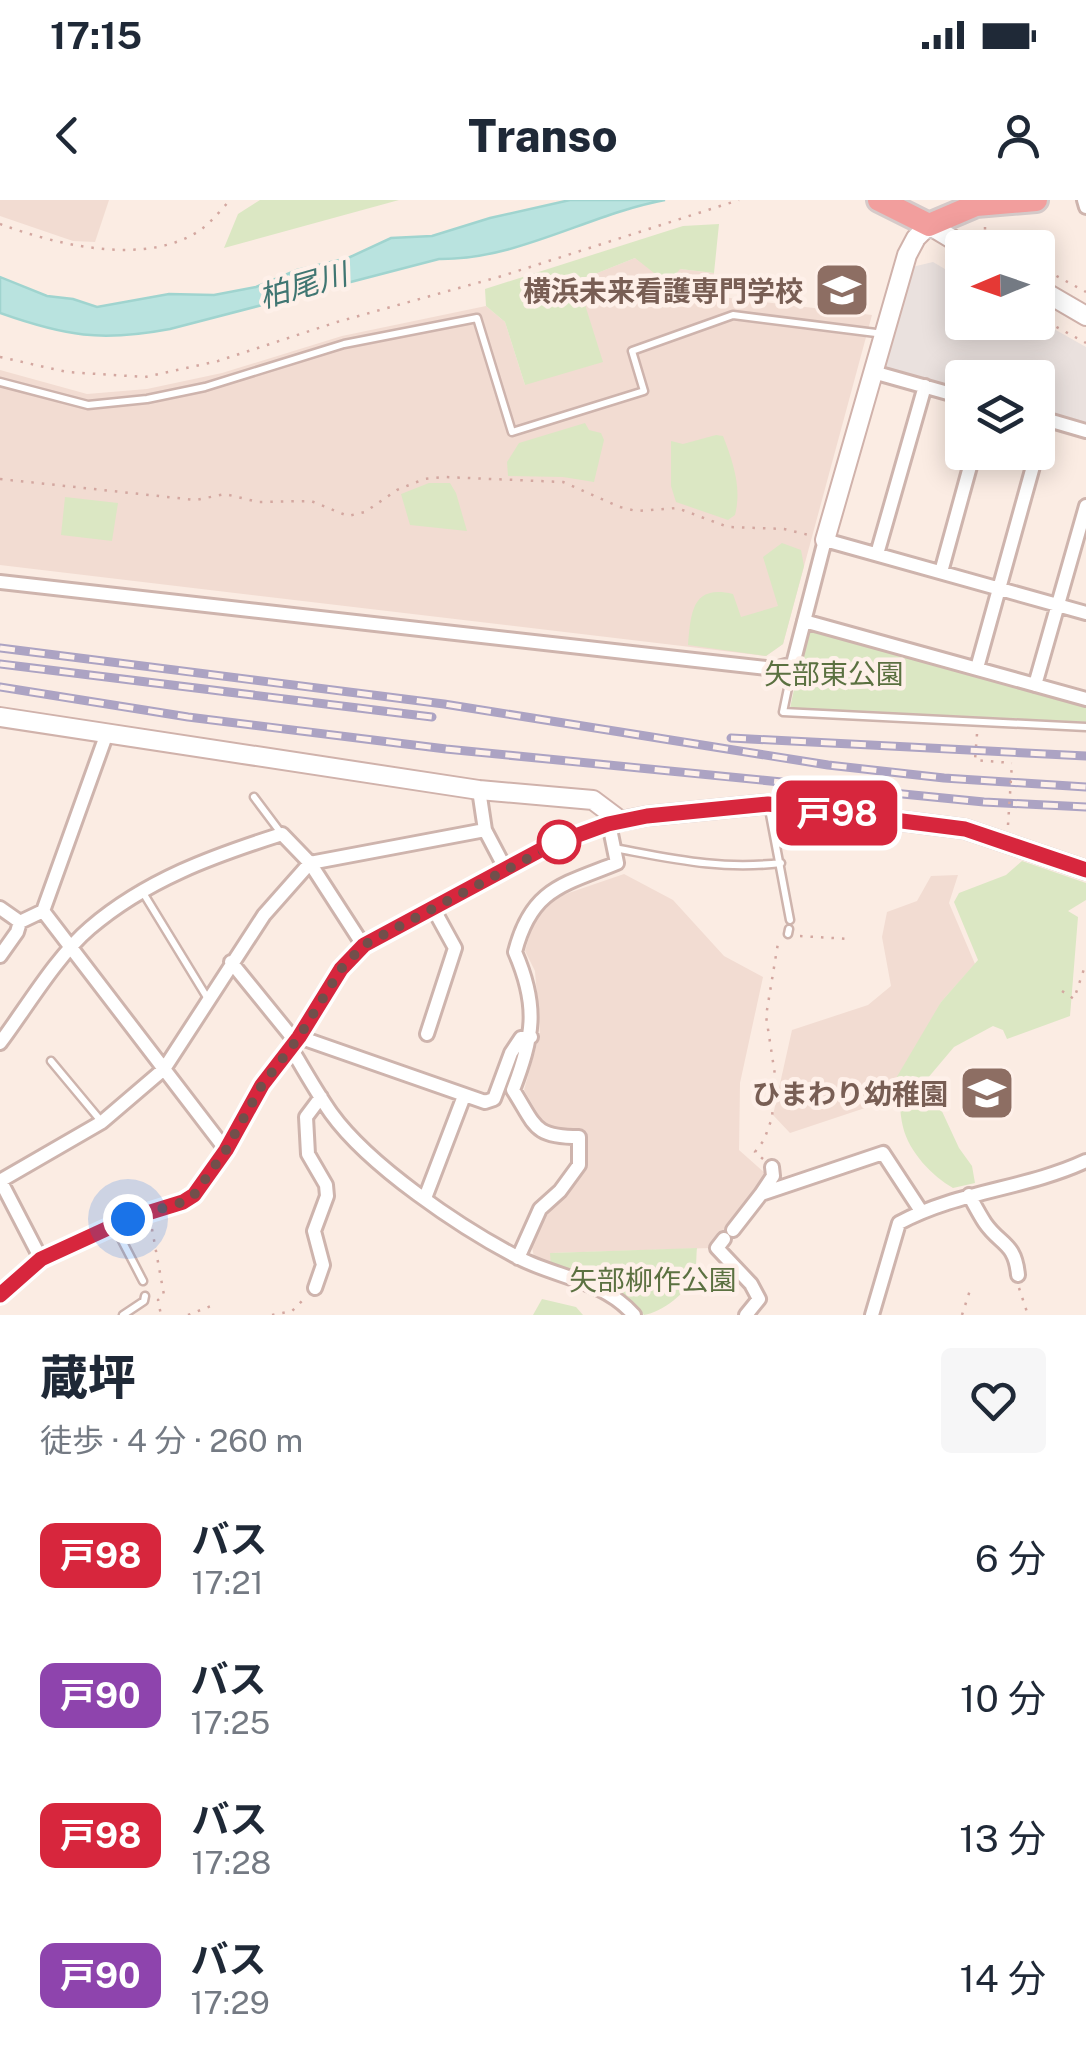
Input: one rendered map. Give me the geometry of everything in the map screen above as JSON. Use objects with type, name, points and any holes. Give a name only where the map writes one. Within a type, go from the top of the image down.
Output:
[{"type":"highway","points":[[879,200],[929,225],[976,205],[1036,200]]},
{"type":"street","points":[[0,582],[775,669],[793,664],[908,255],[916,238],[929,225],[945,234]]},
{"type":"street","points":[[1055,298],[1086,316]]},
{"type":"street","points":[[873,372],[945,392]]},
{"type":"street","points":[[877,554],[924,386]]},
{"type":"street","points":[[1055,423],[1086,431]]},
{"type":"street","points":[[941,572],[969,470]]},
{"type":"street","points":[[977,668],[1032,470]]},
{"type":"street","points":[[1035,685],[1086,506]]},
{"type":"street","points":[[825,540],[1086,613]]},
{"type":"street","points":[[804,620],[1086,699]]},
{"type":"street","points":[[0,717],[479,790],[593,800],[614,823],[617,863],[552,890],[527,915],[515,952],[525,976],[531,1037],[512,1090],[536,1126],[551,1137],[579,1137],[579,1165],[560,1191],[540,1209],[518,1258]]},
{"type":"street","points":[[0,956],[20,922],[43,911],[107,733]]},
{"type":"street","points":[[479,790],[486,830],[505,868]]},
{"type":"street","points":[[0,1295],[41,1259],[194,1195],[226,1150],[262,1085],[295,1042],[341,969],[364,945],[548,846],[647,816],[768,804],[965,829],[1086,870]]},
{"type":"street","points":[[41,1259],[0,1181],[102,1122],[164,1069],[264,914],[310,863],[486,830]]},
{"type":"street","points":[[0,1043],[88,929],[141,890],[206,859],[282,834],[310,863],[364,945]]},
{"type":"street","points":[[0,908],[20,922]]},
{"type":"street","points":[[427,1034],[455,948],[434,908]]},
{"type":"street","points":[[43,911],[226,1150]]},
{"type":"street","points":[[231,962],[295,1042],[332,1116],[359,1144],[477,1235],[547,1272],[594,1284],[615,1296],[634,1315]]},
{"type":"street","points":[[295,1042],[485,1102],[494,1099],[511,1053],[521,1038],[531,1037]]},
{"type":"street","points":[[426,1198],[464,1096]]},
{"type":"street","points":[[315,1288],[324,1265],[314,1231],[327,1196],[326,1184],[308,1154],[306,1116],[321,1097]]},
{"type":"street","points":[[761,1194],[882,1152],[921,1211]]},
{"type":"street","points":[[872,1315],[899,1224],[921,1211],[969,1194],[1067,1170],[1086,1161]]},
{"type":"street","points":[[746,1315],[759,1298],[752,1284],[717,1248],[761,1194],[773,1176],[772,1167]]},
{"type":"street","points":[[969,1194],[986,1226],[1008,1244],[1017,1261],[1018,1275]]},
{"type":"lane","points":[[0,382],[88,405],[147,399],[206,387],[344,344],[477,318],[512,432],[644,391],[632,350],[733,315],[884,334]]},
{"type":"lane","points":[[793,664],[783,712],[1086,728]]},
{"type":"lane","points":[[254,797],[282,834]]},
{"type":"lane","points":[[768,804],[781,862],[789,928]]},
{"type":"lane","points":[[614,848],[739,868],[781,862]]},
{"type":"lane","points":[[141,890],[208,999]]},
{"type":"lane","points":[[51,1061],[102,1122]]},
{"type":"lane","points":[[114,1226],[143,1280]]},
{"type":"lane","points":[[123,1315],[144,1301],[145,1296]]},
{"type":"path","points":[[0,224],[69,246],[102,250],[146,247],[181,239],[202,229],[230,200]]},
{"type":"path","points":[[0,357],[67,372],[145,376],[218,360],[502,276],[739,200]]},
{"type":"path","points":[[1055,275],[1086,292]]},
{"type":"path","points":[[1055,327],[1086,344]]},
{"type":"path","points":[[0,479],[196,500],[225,494],[258,502],[311,501],[348,516],[365,512],[397,490],[424,479],[563,482],[620,507],[677,508],[728,526],[784,528],[825,540]]},
{"type":"path","points":[[978,724],[975,760],[1012,763],[1008,826]]},
{"type":"path","points":[[755,1152],[772,1118],[775,1074],[766,1016],[774,948],[789,928],[814,939],[848,939]]},
{"type":"path","points":[[1062,991],[1074,999],[1086,964]]},
{"type":"path","points":[[149,1212],[164,1295],[158,1300],[161,1315]]},
{"type":"path","points":[[1018,1275],[1028,1315]]},
{"type":"path","points":[[962,1315],[971,1287]]},
{"type":"path","points":[[272,1315],[292,1311],[315,1288]]},
{"type":"path","points":[[188,1315],[216,1304]]},
{"type":"shaded area","points":[[0,200],[109,200],[95,242],[73,241],[0,216]]},
{"type":"shaded area","points":[[635,258],[714,273],[713,296],[872,315],[783,644],[766,656],[0,565],[0,370],[87,394],[147,389],[222,373],[342,336],[486,306],[505,322],[525,385],[590,276]]},
{"type":"shaded area","points":[[933,262],[945,269],[945,340],[1055,340],[1055,330],[1086,347],[1086,426],[1055,418],[1055,360],[945,360],[945,387],[883,370],[912,267]]},
{"type":"shaded area","points":[[624,874],[673,900],[724,956],[763,977],[740,1083],[739,1150],[767,1175],[710,1248],[551,1253],[551,1267],[534,1257],[532,1247],[546,1215],[584,1168],[583,1130],[556,1130],[542,1121],[524,1090],[540,1033],[535,971],[525,951],[534,920],[557,897]]},
{"type":"shaded area","points":[[958,875],[949,903],[975,964],[941,1002],[901,1096],[790,1133],[773,1115],[792,1030],[868,1005],[891,986],[882,937],[887,912],[917,901],[931,876]]},
{"type":"green space","points":[[260,200],[399,200],[224,248],[238,214]]},
{"type":"green space","points":[[719,224],[714,273],[680,269],[668,284],[635,258],[590,276],[582,295],[603,362],[525,385],[505,322],[486,306],[485,289],[683,226]]},
{"type":"green space","points":[[585,423],[589,430],[601,433],[604,440],[594,482],[508,476],[507,462],[519,443]]},
{"type":"green space","points":[[723,436],[737,485],[735,515],[728,520],[676,502],[671,486],[671,441],[683,444]]},
{"type":"green space","points":[[429,483],[450,483],[467,531],[410,525],[401,494]]},
{"type":"green space","points":[[65,497],[118,503],[112,541],[61,535]]},
{"type":"green space","points":[[782,543],[801,550],[804,566],[783,644],[766,656],[688,645],[692,613],[709,593],[733,594],[741,617],[778,606],[763,557]]},
{"type":"green space","name":"矢部東公園","points":[[807,629],[1086,706],[1086,722],[790,708]]},
{"type":"green space","points":[[1022,861],[1086,883],[1086,900],[1068,911],[1078,917],[1070,1016],[1007,1039],[1003,1030],[993,1026],[954,1047],[927,1079],[959,1148],[972,1166],[975,1183],[953,1188],[930,1170],[910,1145],[895,1080],[941,1002],[978,960],[954,902],[959,893],[1006,875]]},
{"type":"green space","name":"矢部柳作公園","points":[[697,1248],[695,1271],[686,1288],[666,1306],[644,1315],[602,1282],[551,1267],[550,1253]]},
{"type":"green space","points":[[542,1299],[576,1307],[583,1315],[533,1315]]},
{"type":"water","name":"柏尾川","points":[[570,200],[665,200],[497,252],[439,259],[170,329],[103,336],[64,332],[0,313],[0,277],[47,296],[97,307],[169,294],[214,295],[256,287],[297,270],[348,258],[391,238],[432,236]]},
{"type":"railway","points":[[0,648],[444,704],[828,765],[944,778],[1086,787]]},
{"type":"railway","points":[[0,664],[432,717]]},
{"type":"railway","points":[[0,687],[188,717],[446,749],[984,802],[1086,807]]},
{"type":"railway","points":[[731,738],[1086,756]]},
{"type":"bus line","name":"戸98","points":[[0,1295],[41,1259],[128,1219],[194,1195],[226,1150],[262,1085],[299,1037],[341,969],[364,945],[548,846],[608,824],[647,816],[768,804],[965,829],[1086,870]]},
{"type":"place","name":"横浜未来看護専門学校","points":[[842,290]]},
{"type":"place","name":"ひまわり幼稚園","points":[[987,1093]]},
{"type":"route","points":[[128,1219],[194,1195],[226,1150],[262,1085],[299,1037],[341,969],[364,945],[559,842]]}]
